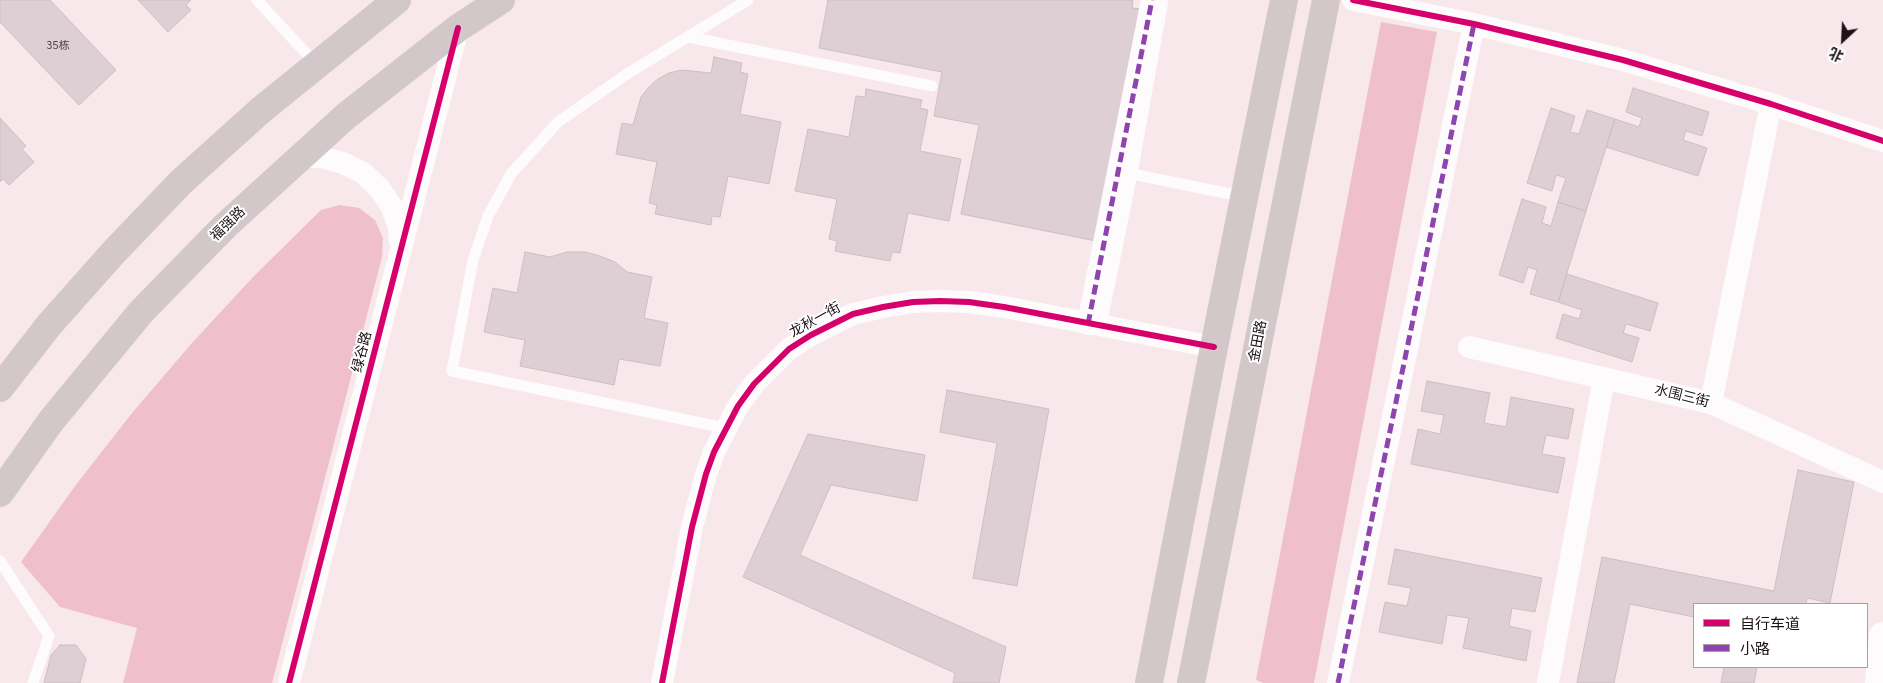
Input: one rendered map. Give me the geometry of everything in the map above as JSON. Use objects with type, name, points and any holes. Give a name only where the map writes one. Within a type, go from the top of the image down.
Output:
[{"type":"main road","points":[[0,388],[49,325],[113,253],[181,182],[261,110],[397,0]]},
{"type":"main road","name":"福强路","points":[[0,493],[51,421],[141,312],[225,226],[346,116],[458,28],[501,0]]},
{"type":"main road","points":[[1149,683],[1284,0]]},
{"type":"main road","name":"金田路","points":[[1191,683],[1326,0]]},
{"type":"street","points":[[1094,325],[1152,0]]},
{"type":"street","points":[[1354,0],[1474,24],[1624,60],[1771,104],[1883,142]]},
{"type":"street","points":[[1338,683],[1474,24]]},
{"type":"street","name":"绿谷路","points":[[289,683],[458,28]]},
{"type":"street","points":[[1711,403],[1771,104]]},
{"type":"street","name":"绿谷路","points":[[299,157],[321,157],[343,163],[363,173],[379,188],[392,207],[399,228],[401,251]]},
{"type":"street","name":"龙秋一街","points":[[662,683],[699,498],[706,474],[725,428],[754,384],[783,355],[811,334],[853,314],[883,306],[913,302],[959,301],[1004,307],[1214,347]]},
{"type":"street","name":"水围三街","points":[[1468,347],[1711,403],[1883,482]]},
{"type":"street","points":[[1548,683],[1604,378]]},
{"type":"street","points":[[1879,683],[1883,636]]},
{"type":"lane","points":[[258,0],[316,64]]},
{"type":"lane","points":[[725,428],[452,371],[473,260],[488,216],[511,174],[558,122],[627,74],[748,0]]},
{"type":"lane","points":[[1094,325],[1132,174],[1163,0]]},
{"type":"lane","points":[[688,37],[932,86]]},
{"type":"lane","points":[[1132,174],[1245,197]]},
{"type":"lane","points":[[0,561],[49,636],[33,683]]},
{"type":"shaded area","points":[[1381,22],[1437,32],[1314,683],[1263,683],[1256,680]]},
{"type":"shaded area","points":[[340,205],[359,208],[375,220],[383,238],[382,257],[272,683],[123,683],[137,628],[60,607],[21,562],[75,486],[132,413],[192,343],[255,275],[321,210]]},
{"type":"building","points":[[0,0],[50,0],[116,70],[79,105],[0,22]]},
{"type":"building","points":[[138,0],[191,0],[186,5],[191,10],[168,32]]},
{"type":"building","points":[[828,0],[1133,0],[1132,8],[1141,9],[1096,241],[961,214],[979,125],[934,116],[942,72],[819,48]]},
{"type":"building","points":[[714,57],[742,63],[740,72],[748,74],[740,114],[781,122],[769,184],[728,176],[720,217],[712,216],[711,225],[655,214],[657,205],[649,203],[657,162],[616,154],[622,123],[633,125],[641,97],[649,87],[669,73],[682,70],[711,73]]},
{"type":"building","points":[[1633,88],[1709,112],[1702,136],[1686,131],[1683,140],[1707,148],[1698,176],[1606,147],[1615,119],[1639,127],[1642,118],[1626,112]]},
{"type":"building","points":[[866,89],[922,100],[920,108],[928,110],[920,151],[961,159],[949,221],[908,213],[900,253],[892,252],[890,261],[835,251],[837,241],[829,239],[837,199],[795,191],[808,129],[849,137],[856,96],[865,97]]},
{"type":"building","points":[[1551,108],[1575,116],[1570,132],[1579,134],[1587,110],[1615,119],[1586,211],[1558,202],[1566,178],[1556,175],[1552,191],[1527,183]]},
{"type":"building","points":[[0,118],[26,146],[22,149],[34,162],[9,185],[3,179],[0,182]]},
{"type":"building","points":[[1522,199],[1546,207],[1542,223],[1551,226],[1558,202],[1586,211],[1558,302],[1530,294],[1537,270],[1528,267],[1523,283],[1499,275]]},
{"type":"building","points":[[525,252],[550,257],[567,252],[585,252],[615,262],[627,272],[652,277],[644,318],[668,323],[660,366],[619,359],[614,385],[520,366],[525,340],[484,332],[493,288],[517,293]]},
{"type":"building","points":[[1567,274],[1658,303],[1650,331],[1626,324],[1623,333],[1639,338],[1632,362],[1556,338],[1563,314],[1579,319],[1582,310],[1558,302]]},
{"type":"building","points":[[1427,381],[1490,393],[1484,423],[1506,427],[1511,397],[1574,409],[1568,439],[1546,435],[1542,454],[1565,458],[1558,493],[1411,464],[1418,429],[1440,434],[1444,415],[1421,411]]},
{"type":"building","points":[[947,390],[1049,409],[1017,586],[973,578],[997,443],[940,432]]},
{"type":"building","points":[[808,434],[925,455],[917,501],[831,485],[800,555],[1006,647],[999,683],[953,683],[955,673],[743,577]]},
{"type":"building","points":[[1798,470],[1854,482],[1830,603],[1807,598],[1806,603],[1693,603],[1693,617],[1630,604],[1614,683],[1577,683],[1602,557],[1774,591]]},
{"type":"building","points":[[1395,549],[1542,578],[1535,612],[1512,608],[1509,626],[1531,631],[1526,661],[1463,648],[1469,618],[1447,615],[1442,644],[1379,632],[1385,602],[1407,606],[1411,588],[1388,584]]},
{"type":"building","points":[[60,645],[76,645],[86,659],[80,683],[44,683],[51,655]]},
{"type":"building","points":[[1724,668],[1757,668],[1754,683],[1721,683]]},
{"type":"marked path","points":[[1088,324],[1152,0]]},
{"type":"marked path","points":[[1338,683],[1474,24]]},
{"type":"cycle path","points":[[1353,0],[1474,24],[1623,60],[1771,104],[1883,141]]},
{"type":"cycle path","points":[[289,683],[458,28]]},
{"type":"cycle path","points":[[662,683],[692,527],[714,452],[738,406],[754,384],[789,349],[811,335],[853,314],[913,302],[940,301],[969,302],[1004,307],[1214,347]]}]
